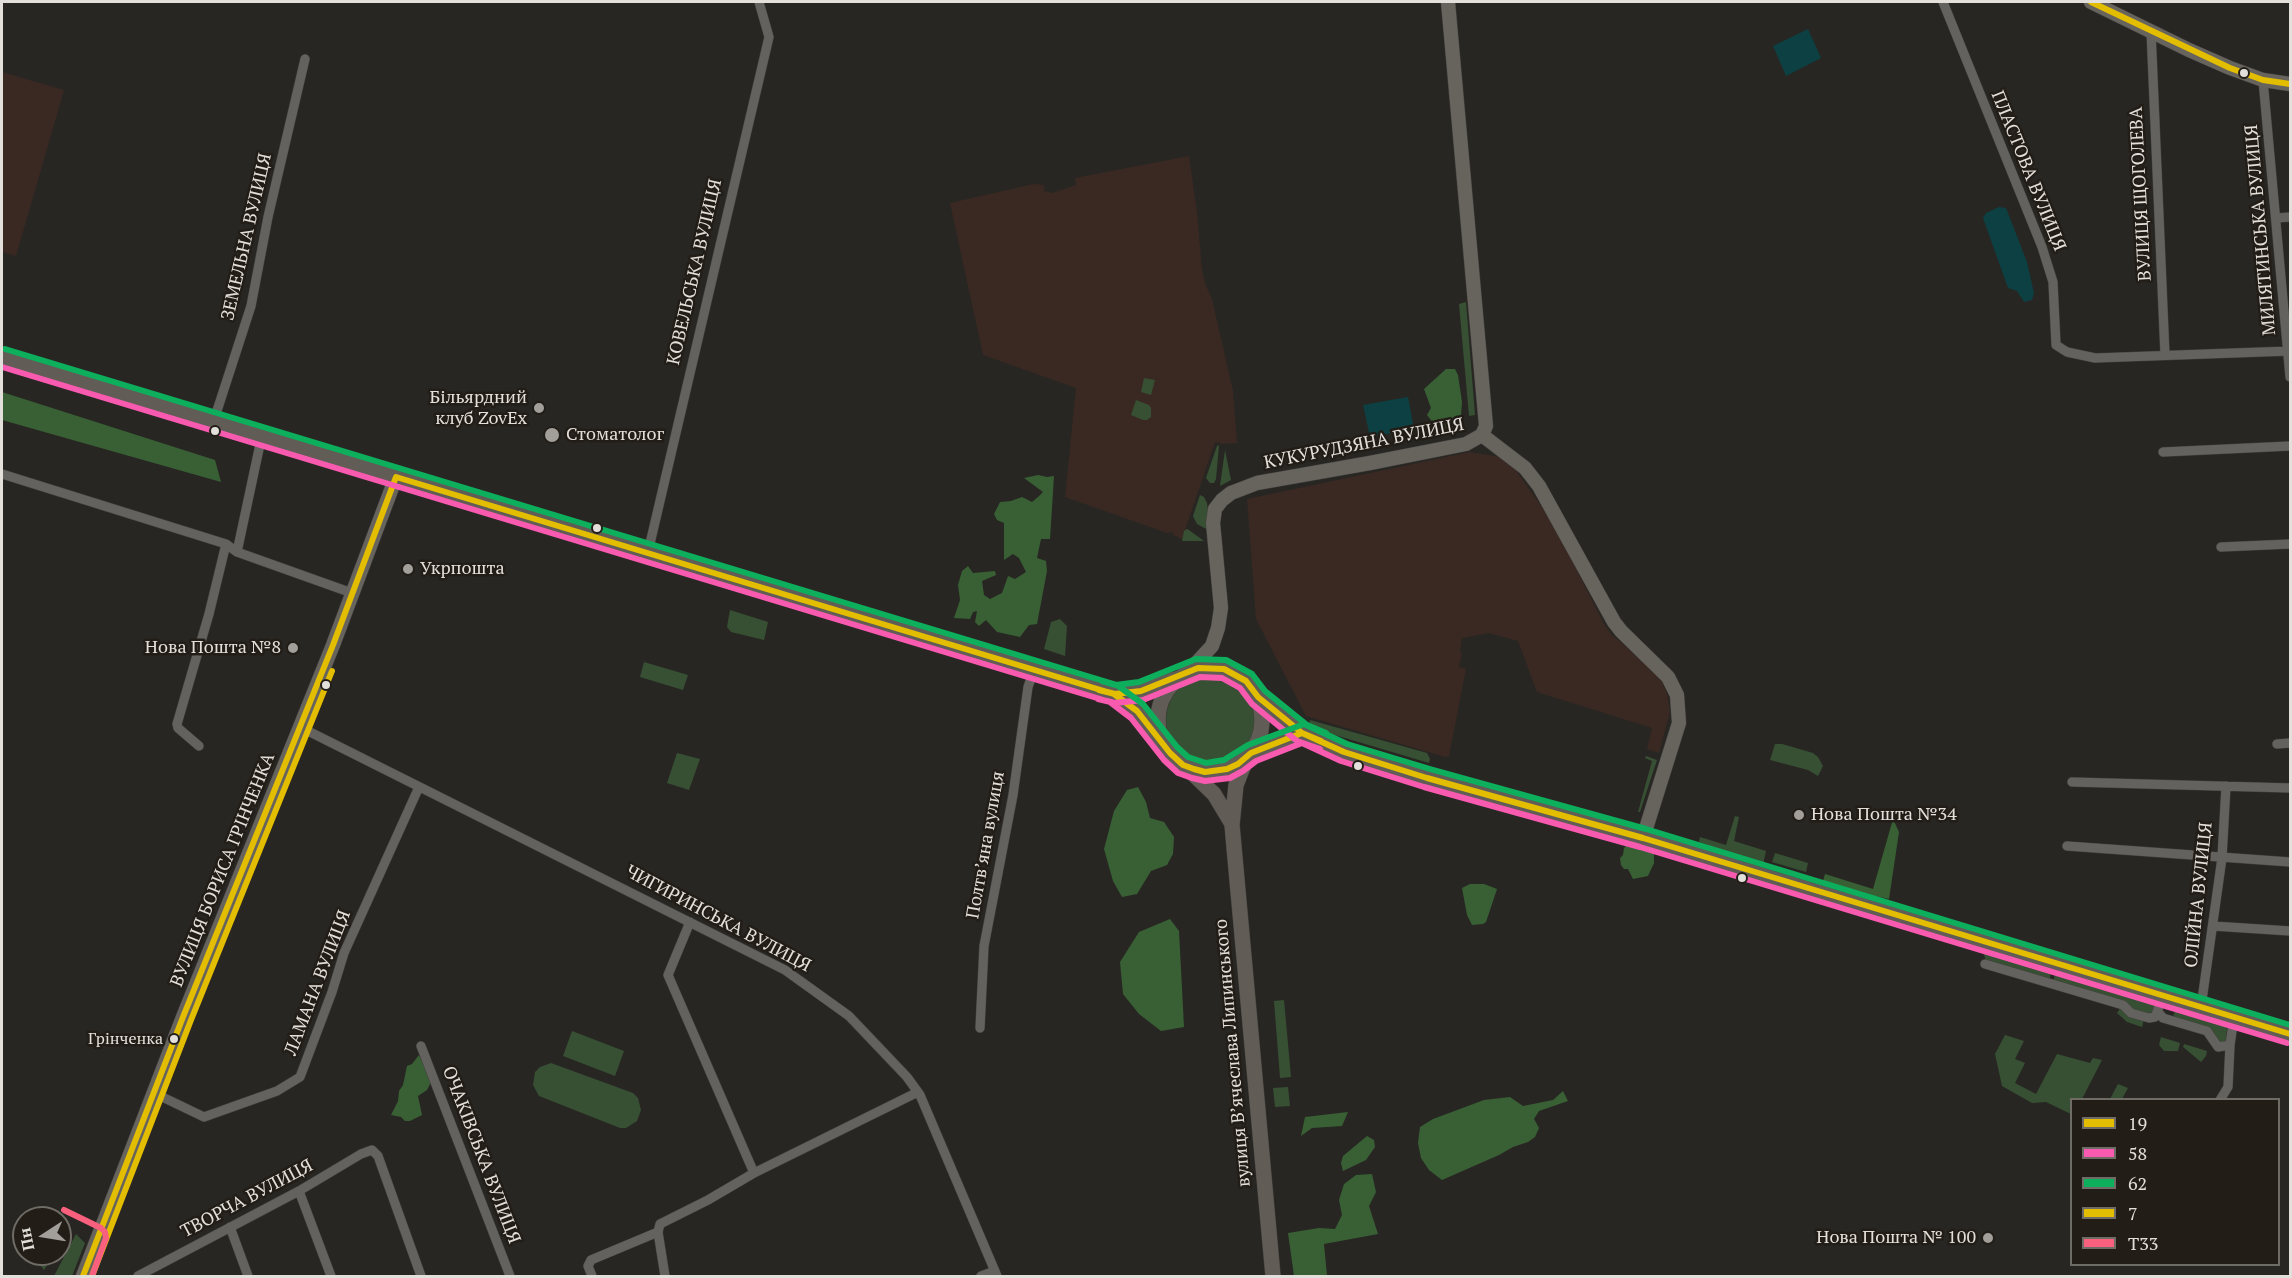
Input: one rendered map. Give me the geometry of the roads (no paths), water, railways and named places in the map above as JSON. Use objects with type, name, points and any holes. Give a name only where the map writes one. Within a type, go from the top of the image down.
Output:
[{"type":"main road","name":"КУКУРУДЗЯНА ВУЛИЦЯ","points":[[1183,675],[1212,646],[1218,628],[1221,608],[1213,524],[1215,509],[1222,500],[1231,493],[1257,483],[1370,464],[1466,444],[1482,435],[1486,426],[1448,2]]},
{"type":"main road","points":[[2091,2],[2220,64],[2264,80],[2290,84]]},
{"type":"main road","points":[[2,357],[1115,694],[1148,722],[1170,753],[1183,765],[1194,769],[1216,772],[1227,769],[1249,755],[1302,733]]},
{"type":"main road","points":[[1482,435],[1526,468],[1539,486],[1614,622],[1621,632],[1668,677],[1677,695],[1679,723],[1643,838]]},
{"type":"main road","name":"ВУЛИЦЯ БОРИСА ГРІНЧЕНКА","points":[[83,1276],[300,727],[396,477]]},
{"type":"main road","points":[[1115,694],[1142,691],[1211,667],[1224,669],[1246,681],[1258,697],[1302,733],[1344,752],[1643,838],[2290,1034]]},
{"type":"main road","points":[[1170,753],[1159,731],[1160,707],[1164,695],[1183,675]]},
{"type":"main road","points":[[1249,755],[1262,732],[1262,708],[1258,697]]},
{"type":"main road","name":"вулиця Вʼячеслава Липинського","points":[[1249,755],[1236,785],[1232,825],[1273,1276]]},
{"type":"main road","name":"вулиця Вʼячеслава Липинського","points":[[1183,765],[1214,794],[1232,825]]},
{"type":"street","name":"КОВЕЛЬСЬКА ВУЛИЦЯ","points":[[648,552],[769,37],[759,2]]},
{"type":"street","name":"ПЛАСТОВА ВУЛИЦЯ","points":[[1943,2],[2042,247],[2053,282],[2056,345],[2067,352],[2095,358],[2165,355]]},
{"type":"street","name":"ВУЛИЦЯ ЩОГОЛЕВА","points":[[2151,31],[2165,355]]},
{"type":"street","name":"ЗЕМЕЛЬНА ВУЛИЦЯ","points":[[214,420],[251,306],[268,217],[305,59]]},
{"type":"street","name":"МИЛЯТИНСЬКА ВУЛИЦЯ","points":[[2264,80],[2290,351],[2290,377]]},
{"type":"street","points":[[2276,218],[2290,217]]},
{"type":"street","points":[[2165,355],[2290,351]]},
{"type":"street","points":[[237,552],[262,435]]},
{"type":"street","points":[[2163,452],[2290,446]]},
{"type":"street","points":[[2,474],[226,544],[237,552],[352,593]]},
{"type":"street","points":[[199,746],[178,728],[177,724],[209,614],[226,544]]},
{"type":"street","points":[[2221,546],[2290,544]]},
{"type":"street","name":"Полтвʼяна вулиця","points":[[980,1028],[984,946],[1013,795],[1028,687],[1034,670]]},
{"type":"street","name":"ЧИГИРИНСЬКА ВУЛИЦЯ","points":[[300,727],[785,970],[849,1016],[907,1077],[929,1113],[996,1274],[981,1276]]},
{"type":"street","points":[[2277,744],[2290,743]]},
{"type":"street","points":[[2072,782],[2290,788]]},
{"type":"street","name":"ОЛІЙНА ВУЛИЦЯ","points":[[2201,1007],[2222,858],[2226,786]]},
{"type":"street","name":"ЛАМАНА ВУЛИЦЯ","points":[[154,1092],[204,1117],[277,1091],[300,1077],[329,1001],[344,953],[420,787]]},
{"type":"street","points":[[2067,846],[2290,862]]},
{"type":"street","points":[[690,922],[668,975],[754,1173]]},
{"type":"street","points":[[2213,926],[2290,931]]},
{"type":"street","points":[[1985,964],[2123,1005],[2131,1013],[2149,1018],[2155,1017],[2163,996]]},
{"type":"street","points":[[2158,1012],[2163,1018],[2207,1031],[2218,1047],[2230,1046]]},
{"type":"street","points":[[2221,1098],[2228,1086],[2234,1017]]},
{"type":"street","name":"ОЧАКІВСЬКА ВУЛИЦЯ","points":[[421,1046],[510,1276]]},
{"type":"street","points":[[665,1276],[658,1232],[660,1224],[754,1173],[918,1092]]},
{"type":"street","name":"ТВОРЧА ВУЛИЦЯ","points":[[138,1276],[149,1273],[299,1191],[361,1154],[372,1150],[378,1156],[422,1276]]},
{"type":"street","points":[[299,1191],[331,1276]]},
{"type":"street","points":[[230,1227],[248,1276]]},
{"type":"street","points":[[592,1276],[588,1266],[591,1260],[658,1232]]},
{"type":"water","points":[[1808,29],[1821,58],[1786,76],[1773,46]]},
{"type":"water","points":[[1999,207],[2006,208],[2027,262],[2034,293],[2032,300],[2024,302],[2017,291],[2008,288],[1983,218],[1986,213]]},
{"type":"water","points":[[1408,397],[1414,429],[1370,437],[1363,405]]},
{"type":"place","name":"Більярдний клуб ZovEx","points":[[539,408]]},
{"type":"place","name":"Стоматолог","points":[[552,435]]},
{"type":"place","name":"Укрпошта","points":[[408,569]]},
{"type":"place","name":"Нова Пошта №8","points":[[293,648]]},
{"type":"place","name":"Нова Пошта №34","points":[[1799,815]]},
{"type":"place","name":"Грінченка","points":[[174,1039]]},
{"type":"place","name":"Нова Пошта № 100","points":[[1988,1238]]}]
